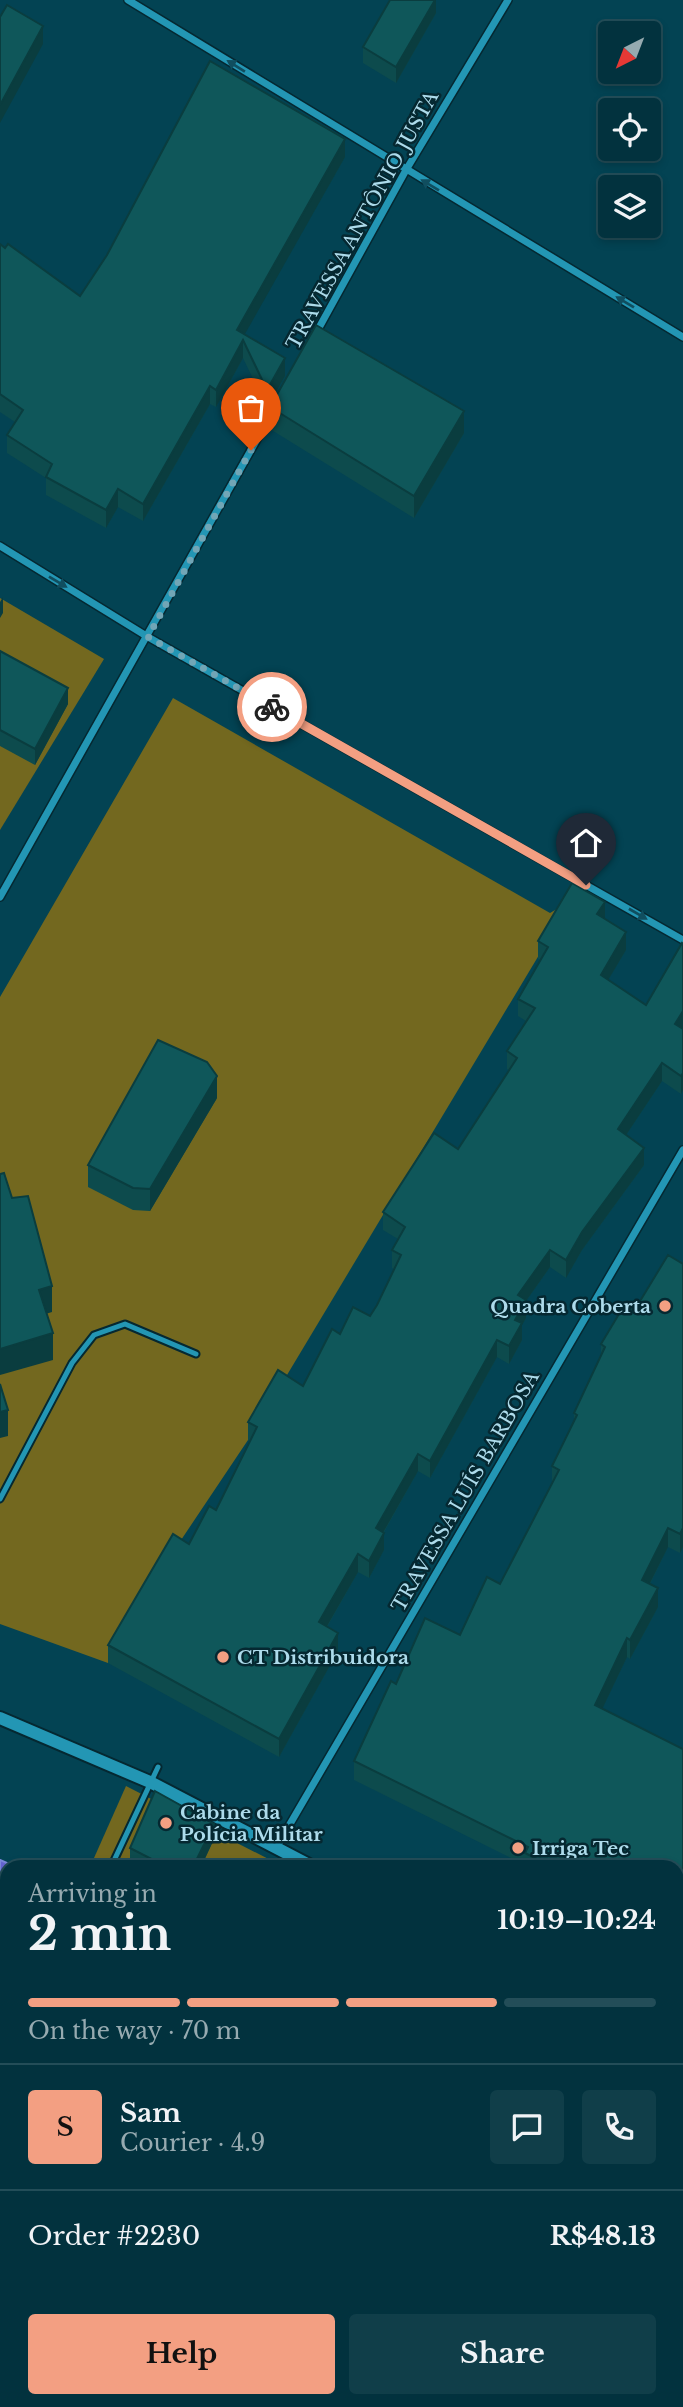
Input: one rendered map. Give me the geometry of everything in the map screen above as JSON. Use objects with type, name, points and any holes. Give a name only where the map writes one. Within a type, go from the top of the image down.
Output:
[{"type":"street","points":[[128,0],[683,337]]},
{"type":"street","name":"TRAVESSA ANTÔNIO JUSTA","points":[[313,338],[406,170],[508,0]]},
{"type":"street","points":[[0,897],[280,398]]},
{"type":"street","points":[[0,546],[148,637],[683,940]]},
{"type":"street","name":"TRAVESSA LUÍS BARBOSA","points":[[276,1848],[683,1150]]},
{"type":"street","points":[[0,1718],[150,1782],[299,1860]]},
{"type":"lane","points":[[0,1499],[72,1363],[94,1335],[125,1324],[196,1354]]},
{"type":"lane","points":[[114,1860],[158,1767]]},
{"type":"shaded area","points":[[0,598],[104,659],[0,830]]},
{"type":"shaded area","points":[[173,698],[550,913],[572,900],[248,1440],[173,1552],[108,1663],[0,1624],[0,997]]},
{"type":"shaded area","points":[[126,1786],[270,1860],[93,1860]]},
{"type":"building","points":[[390,0],[435,0],[396,67],[363,47]]},
{"type":"building","points":[[7,5],[43,26],[0,105],[0,17]]},
{"type":"building","points":[[210,61],[345,139],[237,330],[285,358],[267,390],[243,340],[216,390],[210,386],[143,504],[118,489],[106,510],[46,477],[52,464],[7,435],[23,410],[0,394],[0,244],[5,248],[8,244],[80,296],[107,255]]},
{"type":"building","points":[[316,325],[464,411],[414,496],[270,407]]},
{"type":"building","points":[[0,651],[68,688],[35,749],[0,730]]},
{"type":"building","points":[[572,883],[605,902],[597,914],[626,932],[601,975],[646,1005],[683,944],[683,1011],[675,1024],[683,1029],[683,1073],[681,1076],[662,1063],[618,1129],[644,1148],[582,1232],[566,1260],[550,1250],[518,1295],[526,1300],[515,1320],[522,1323],[509,1346],[497,1340],[430,1461],[418,1454],[376,1528],[384,1533],[369,1561],[358,1554],[319,1622],[338,1633],[279,1739],[108,1645],[173,1534],[189,1544],[209,1506],[216,1510],[257,1427],[248,1422],[278,1370],[303,1386],[332,1329],[340,1334],[353,1307],[370,1316],[377,1305],[401,1255],[392,1250],[405,1227],[383,1212],[434,1133],[458,1149],[517,1058],[507,1051],[535,1008],[518,999],[548,947],[538,941]]},
{"type":"building","points":[[158,1040],[207,1062],[217,1076],[150,1189],[133,1188],[88,1165]]},
{"type":"building","points":[[4,1173],[12,1198],[28,1196],[52,1286],[39,1290],[53,1333],[0,1349],[0,1174]]},
{"type":"building","points":[[668,1255],[683,1264],[683,1528],[680,1534],[668,1528],[642,1580],[658,1588],[630,1640],[627,1638],[595,1705],[683,1749],[683,1860],[539,1860],[525,1853],[528,1847],[354,1761],[391,1681],[396,1684],[425,1618],[460,1635],[487,1577],[500,1584],[559,1470],[552,1466],[605,1347],[601,1344],[625,1304],[634,1311]]},
{"type":"building","points":[[0,1384],[8,1410],[0,1412]]},
{"type":"building","name":"Cabine da Polícia Militar","points":[[155,1791],[214,1824],[196,1860],[153,1860],[130,1848]]},
{"type":"way so far","points":[[251,450],[148,637],[272,707]]},
{"type":"place","name":"Quadra Coberta","points":[[665,1306]]},
{"type":"place","name":"CT Distribuidora","points":[[223,1657]]},
{"type":"place","name":"Cabine da Polícia Militar","points":[[166,1823]]},
{"type":"place","name":"Irriga Tec","points":[[518,1848]]},
{"type":"route","points":[[272,707],[586,885]]}]
